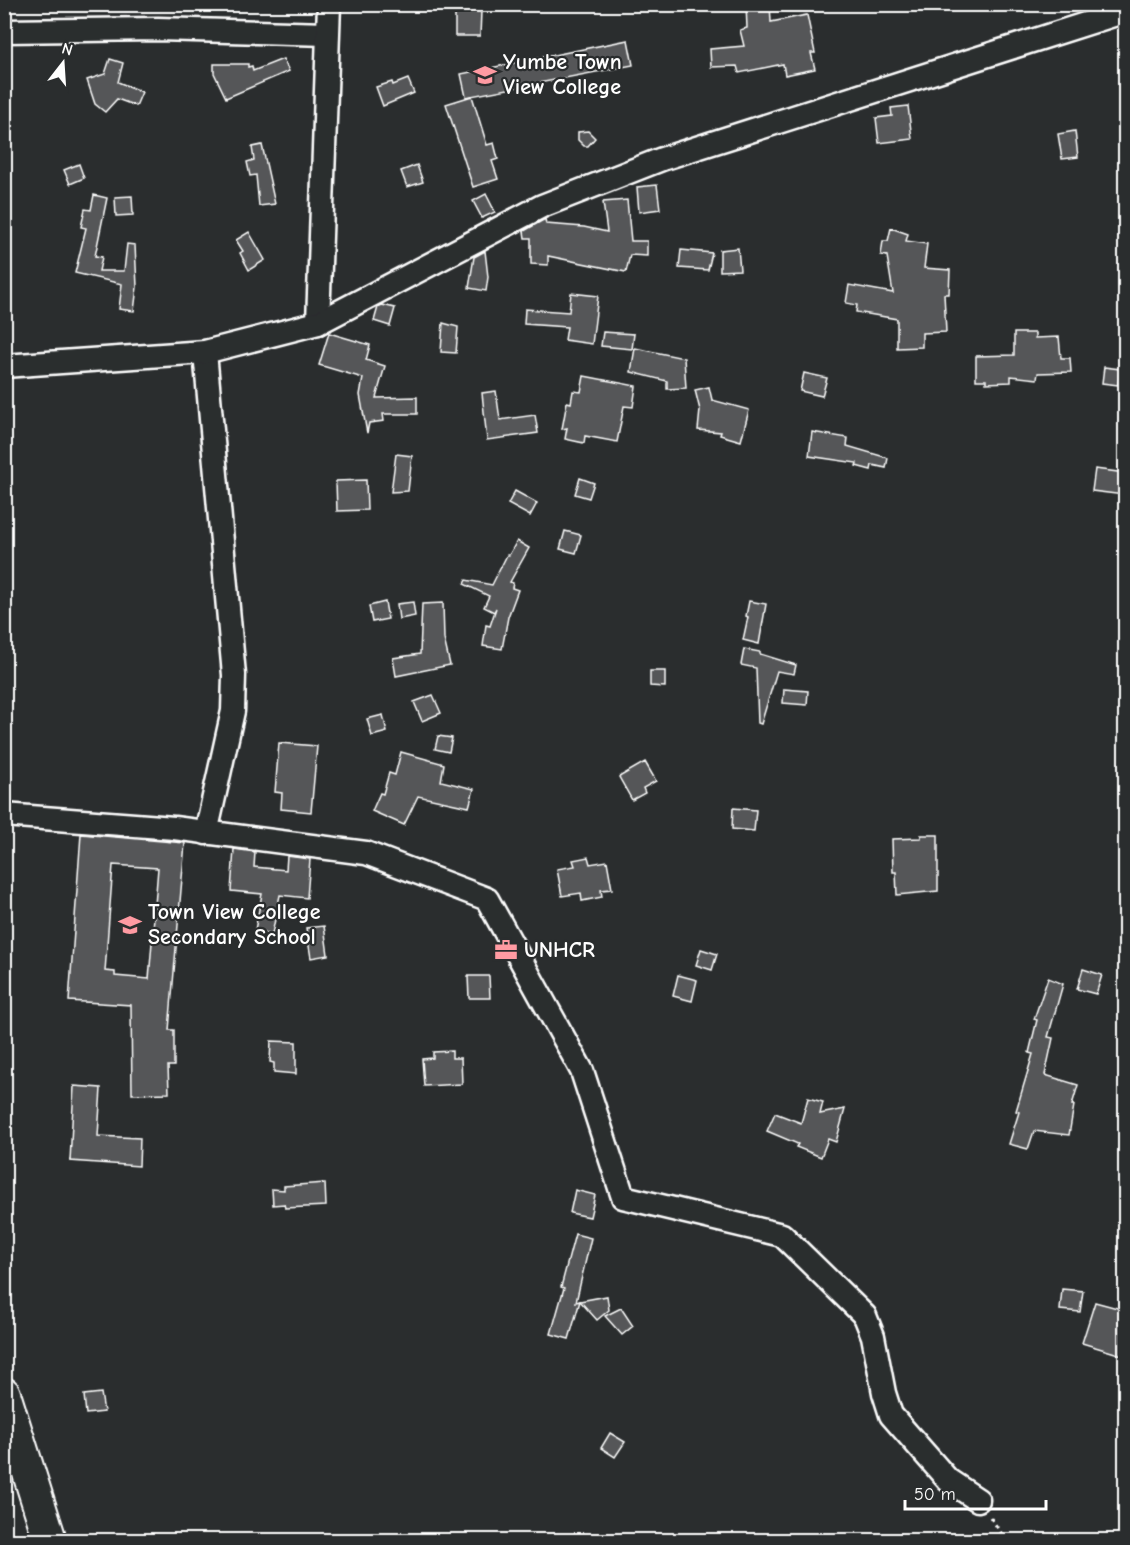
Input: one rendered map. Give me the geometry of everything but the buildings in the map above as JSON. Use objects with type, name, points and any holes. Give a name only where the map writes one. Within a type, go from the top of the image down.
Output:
[{"type":"main road","points":[[4,1394],[50,1540]]},
{"type":"street","points":[[318,323],[329,4]]},
{"type":"street","points":[[4,366],[205,352],[318,323],[542,206],[662,159],[1125,11]]},
{"type":"street","points":[[4,31],[158,29],[327,34]]},
{"type":"street","points":[[205,352],[234,675],[233,711],[206,833]]},
{"type":"street","points":[[4,815],[174,828],[366,853],[487,899],[582,1071],[623,1197],[782,1235],[865,1316],[873,1336],[884,1393],[891,1415],[948,1480],[978,1500]]},
{"type":"path","points":[[978,1500],[1006,1540]]},
{"type":"place","name":"Yumbe Town View College","points":[[485,75]]},
{"type":"place","name":"Town View College Secondary School","points":[[130,925]]},
{"type":"place","name":"UNHCR","points":[[506,950]]}]
